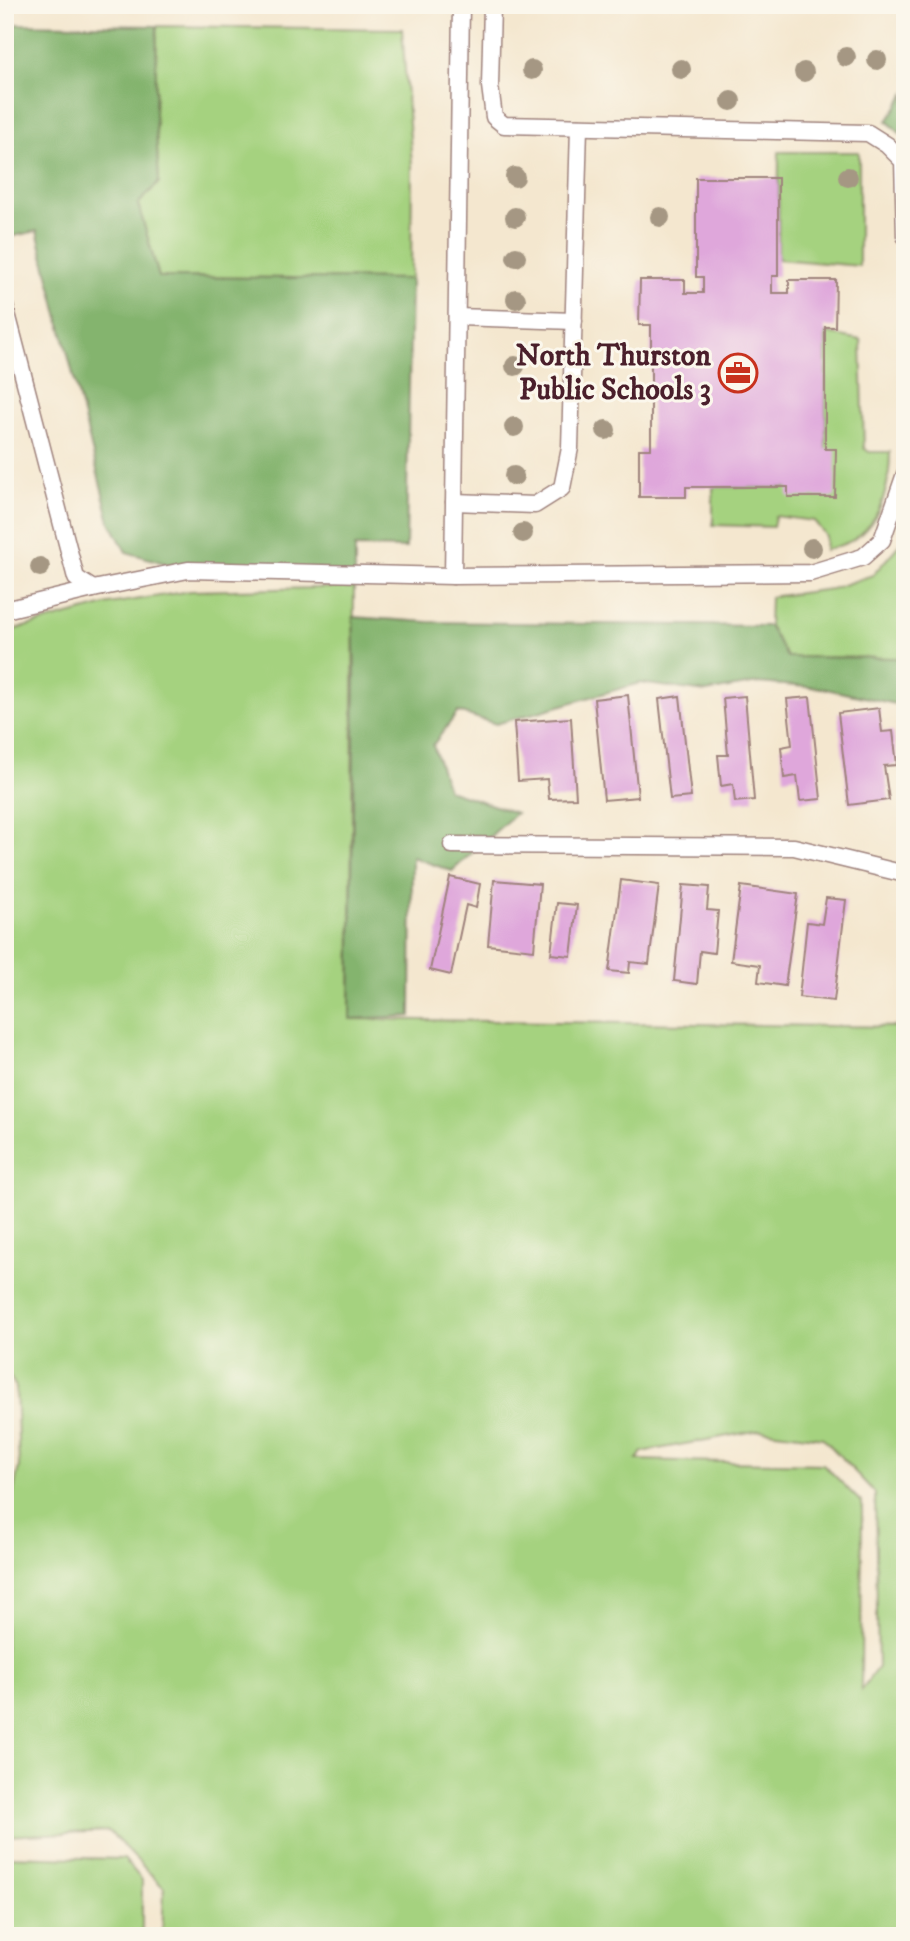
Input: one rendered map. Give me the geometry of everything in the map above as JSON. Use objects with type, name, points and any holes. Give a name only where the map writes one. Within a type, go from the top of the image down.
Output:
[{"type":"lane","points":[[453,576],[461,5]]},
{"type":"lane","points":[[492,5],[491,86],[494,117],[504,125],[868,133],[887,145],[902,161],[905,236]]},
{"type":"lane","points":[[454,502],[535,505],[562,488],[570,448],[579,127]]},
{"type":"lane","points":[[5,306],[76,578],[93,589]]},
{"type":"lane","points":[[457,317],[574,321]]},
{"type":"lane","points":[[5,610],[188,570],[453,576],[810,573],[863,557],[882,540],[905,474]]},
{"type":"lane","points":[[452,845],[794,847],[904,873]]},
{"type":"green space","points":[[5,24],[157,26],[155,113],[159,182],[138,204],[159,277],[411,279],[406,548],[355,547],[355,575],[188,570],[126,552],[110,522],[37,231],[5,238]]},
{"type":"green space","points":[[157,26],[402,29],[412,165],[411,279],[159,277],[138,204],[159,182],[155,113]]},
{"type":"green space","points":[[905,94],[905,138],[887,121]]},
{"type":"green space","points":[[779,152],[859,152],[859,266],[778,259]]},
{"type":"green space","points":[[825,333],[861,340],[864,448],[869,452],[890,452],[886,488],[879,510],[865,530],[853,540],[825,550],[826,536],[814,521],[775,516],[773,527],[713,525],[713,487],[788,487],[825,449]]},
{"type":"green space","points":[[905,538],[905,650],[899,658],[787,657],[769,626],[770,597],[831,589],[873,575]]},
{"type":"green space","points":[[354,587],[350,1019],[905,1027],[905,1936],[162,1936],[164,1888],[109,1831],[5,1836],[5,1533],[19,1466],[16,1387],[5,1368],[5,632],[109,604],[190,591]],"holes":[[[760,1430],[823,1438],[875,1493],[878,1667],[861,1690],[862,1503],[823,1464],[637,1460],[642,1452]]]},
{"type":"green space","points":[[353,617],[428,622],[769,626],[787,657],[899,658],[905,650],[905,706],[821,688],[758,683],[706,692],[640,683],[496,724],[458,712],[433,745],[448,790],[516,813],[452,871],[412,857],[411,1016],[350,1019],[355,674]]},
{"type":"green space","points":[[5,1856],[124,1859],[142,1880],[142,1936],[5,1936]]},
{"type":"building","name":"North Thurston Public Schools 3","points":[[696,178],[778,178],[778,276],[772,276],[772,293],[789,293],[789,280],[836,280],[835,327],[825,327],[825,449],[836,449],[835,497],[788,497],[788,487],[686,487],[686,497],[639,497],[639,449],[651,449],[651,325],[639,325],[640,280],[685,280],[685,293],[703,293],[703,277],[696,277]]},
{"type":"building","points":[[628,695],[638,797],[604,800],[594,699]]},
{"type":"building","points":[[680,696],[691,797],[670,799],[659,699]]},
{"type":"building","points":[[745,696],[754,800],[735,802],[733,784],[721,786],[718,755],[728,755],[723,698]]},
{"type":"building","points":[[810,697],[821,799],[800,801],[797,776],[784,778],[781,747],[792,745],[787,699]]},
{"type":"building","points":[[879,708],[882,732],[893,731],[897,765],[884,766],[889,800],[849,805],[838,713]]},
{"type":"building","points":[[571,718],[576,798],[549,799],[547,779],[518,781],[514,722]]},
{"type":"building","points":[[450,877],[480,884],[476,908],[466,905],[451,975],[430,970]]},
{"type":"building","points":[[494,880],[540,884],[534,950],[488,945]]},
{"type":"building","points":[[621,880],[659,885],[649,964],[630,962],[629,973],[609,971]]},
{"type":"building","points":[[683,885],[709,887],[707,910],[718,911],[714,953],[700,951],[697,984],[674,981]]},
{"type":"building","points":[[741,886],[798,894],[785,986],[758,982],[760,965],[731,961]]},
{"type":"building","points":[[826,898],[846,900],[834,1001],[799,997],[807,922],[822,924]]},
{"type":"building","points":[[557,903],[577,905],[571,956],[551,954]]},
{"type":"place","name":"North Thurston Public Schools 3","points":[[738,373]]}]
